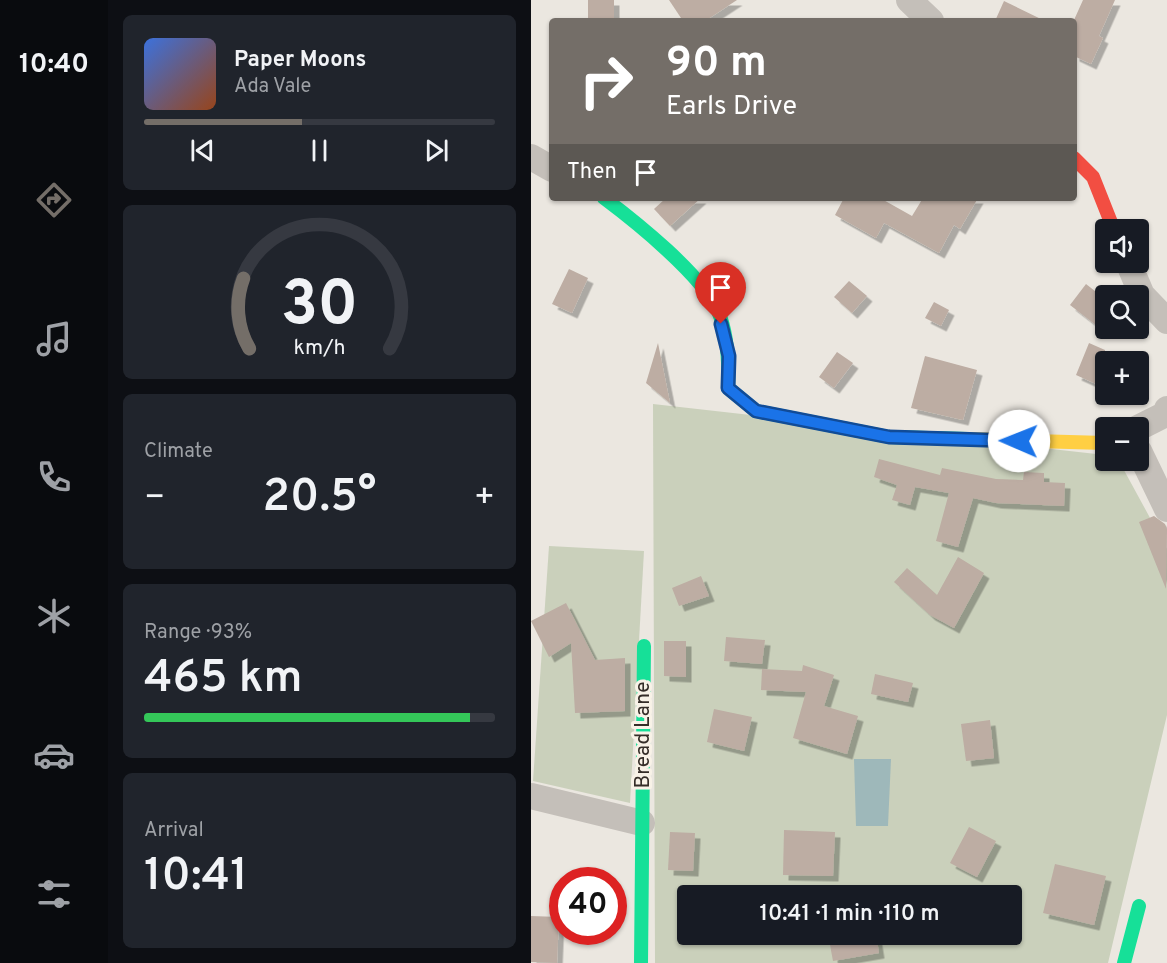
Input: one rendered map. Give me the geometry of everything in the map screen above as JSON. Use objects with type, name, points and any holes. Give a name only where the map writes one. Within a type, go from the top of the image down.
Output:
[{"type":"street","points":[[909,0],[928,18]]},
{"type":"street","points":[[531,157],[549,167]]},
{"type":"street","points":[[1077,161],[1093,177],[1110,219]]},
{"type":"street","points":[[607,201],[674,259],[718,308],[729,356],[728,388],[756,411],[889,437],[1095,443]]},
{"type":"street","points":[[1133,273],[1142,295],[1167,321]]},
{"type":"street","points":[[1149,422],[1166,414],[1167,409]]},
{"type":"street","points":[[1149,471],[1167,509]]},
{"type":"street","name":"Bread Lane","points":[[641,963],[644,646]]},
{"type":"street","name":"Bread Lane","points":[[531,796],[642,823]]},
{"type":"street","points":[[1123,963],[1139,906]]},
{"type":"green space","points":[[653,404],[1095,454],[1095,471],[1124,471],[1167,549],[1167,715],[1108,963],[655,963]]},
{"type":"green space","points":[[549,546],[644,551],[630,803],[533,781]]},
{"type":"water","points":[[854,759],[891,759],[888,826],[856,826]]},
{"type":"building","points":[[588,0],[614,0],[614,18],[588,18]]},
{"type":"building","points":[[669,0],[737,0],[710,18],[681,18]]},
{"type":"building","points":[[1083,0],[1115,0],[1099,36],[1103,38],[1091,64],[1077,57],[1077,18],[1075,18]]},
{"type":"building","points":[[1004,1],[1039,18],[996,18]]},
{"type":"building","points":[[663,201],[698,201],[670,226],[654,209]]},
{"type":"building","points":[[842,201],[885,201],[912,216],[921,201],[976,201],[960,229],[954,225],[939,253],[884,223],[876,238],[835,215]]},
{"type":"building","points":[[569,269],[588,278],[572,313],[552,304]]},
{"type":"building","points":[[849,281],[867,296],[852,313],[834,297]]},
{"type":"building","points":[[1086,284],[1095,291],[1095,324],[1070,305]]},
{"type":"building","points":[[934,302],[949,310],[941,326],[925,318]]},
{"type":"building","points":[[658,343],[670,403],[646,383]]},
{"type":"building","points":[[1089,343],[1105,350],[1095,351],[1095,384],[1076,375]]},
{"type":"building","points":[[837,352],[853,363],[834,388],[819,377]]},
{"type":"building","points":[[925,356],[977,370],[963,420],[911,408]]},
{"type":"building","points":[[879,459],[940,475],[942,468],[996,479],[1023,480],[1024,472],[1044,473],[1044,482],[1065,483],[1064,506],[996,503],[973,498],[958,547],[936,541],[949,493],[915,487],[910,505],[892,500],[897,485],[874,477]]},
{"type":"building","points":[[1154,516],[1165,524],[1167,529],[1166,589],[1139,522]]},
{"type":"building","points":[[958,557],[984,573],[954,628],[930,615],[894,582],[907,568],[937,595]]},
{"type":"building","points":[[701,576],[709,596],[679,606],[672,588]]},
{"type":"building","points":[[566,603],[595,660],[625,658],[625,711],[575,713],[571,643],[549,657],[531,621]]},
{"type":"building","points":[[726,637],[765,640],[762,664],[724,661]]},
{"type":"building","points":[[664,641],[686,641],[686,677],[664,676]]},
{"type":"building","points":[[803,665],[834,675],[824,706],[858,716],[847,754],[793,738],[806,692],[761,690],[762,669],[802,671]]},
{"type":"building","points":[[875,674],[913,683],[908,702],[871,694]]},
{"type":"building","points":[[714,709],[752,717],[744,751],[707,742]]},
{"type":"building","points":[[990,720],[994,758],[966,761],[961,724]]},
{"type":"building","points":[[969,827],[996,841],[977,877],[950,863]]},
{"type":"building","points":[[784,830],[835,832],[833,876],[783,875]]},
{"type":"building","points":[[670,832],[695,833],[693,871],[668,870]]},
{"type":"building","points":[[1055,864],[1106,876],[1094,925],[1043,913]]},
{"type":"building","points":[[531,916],[549,917],[549,945],[558,945],[557,963],[531,962]]},
{"type":"building","points":[[830,945],[878,945],[879,953],[833,961]]},
{"type":"traffic: fast","points":[[608,201],[667,250],[710,297],[718,311],[726,339],[728,388],[756,411],[889,437],[968,439]]},
{"type":"traffic: fast","points":[[641,963],[644,646]]},
{"type":"traffic: fast","points":[[1124,963],[1139,906]]},
{"type":"traffic: slow","points":[[968,439],[1095,443]]},
{"type":"traffic: jam","points":[[1077,161],[1093,177],[1110,219]]},
{"type":"route","points":[[721,324],[729,356],[728,388],[756,411],[889,437],[1019,441]]}]
